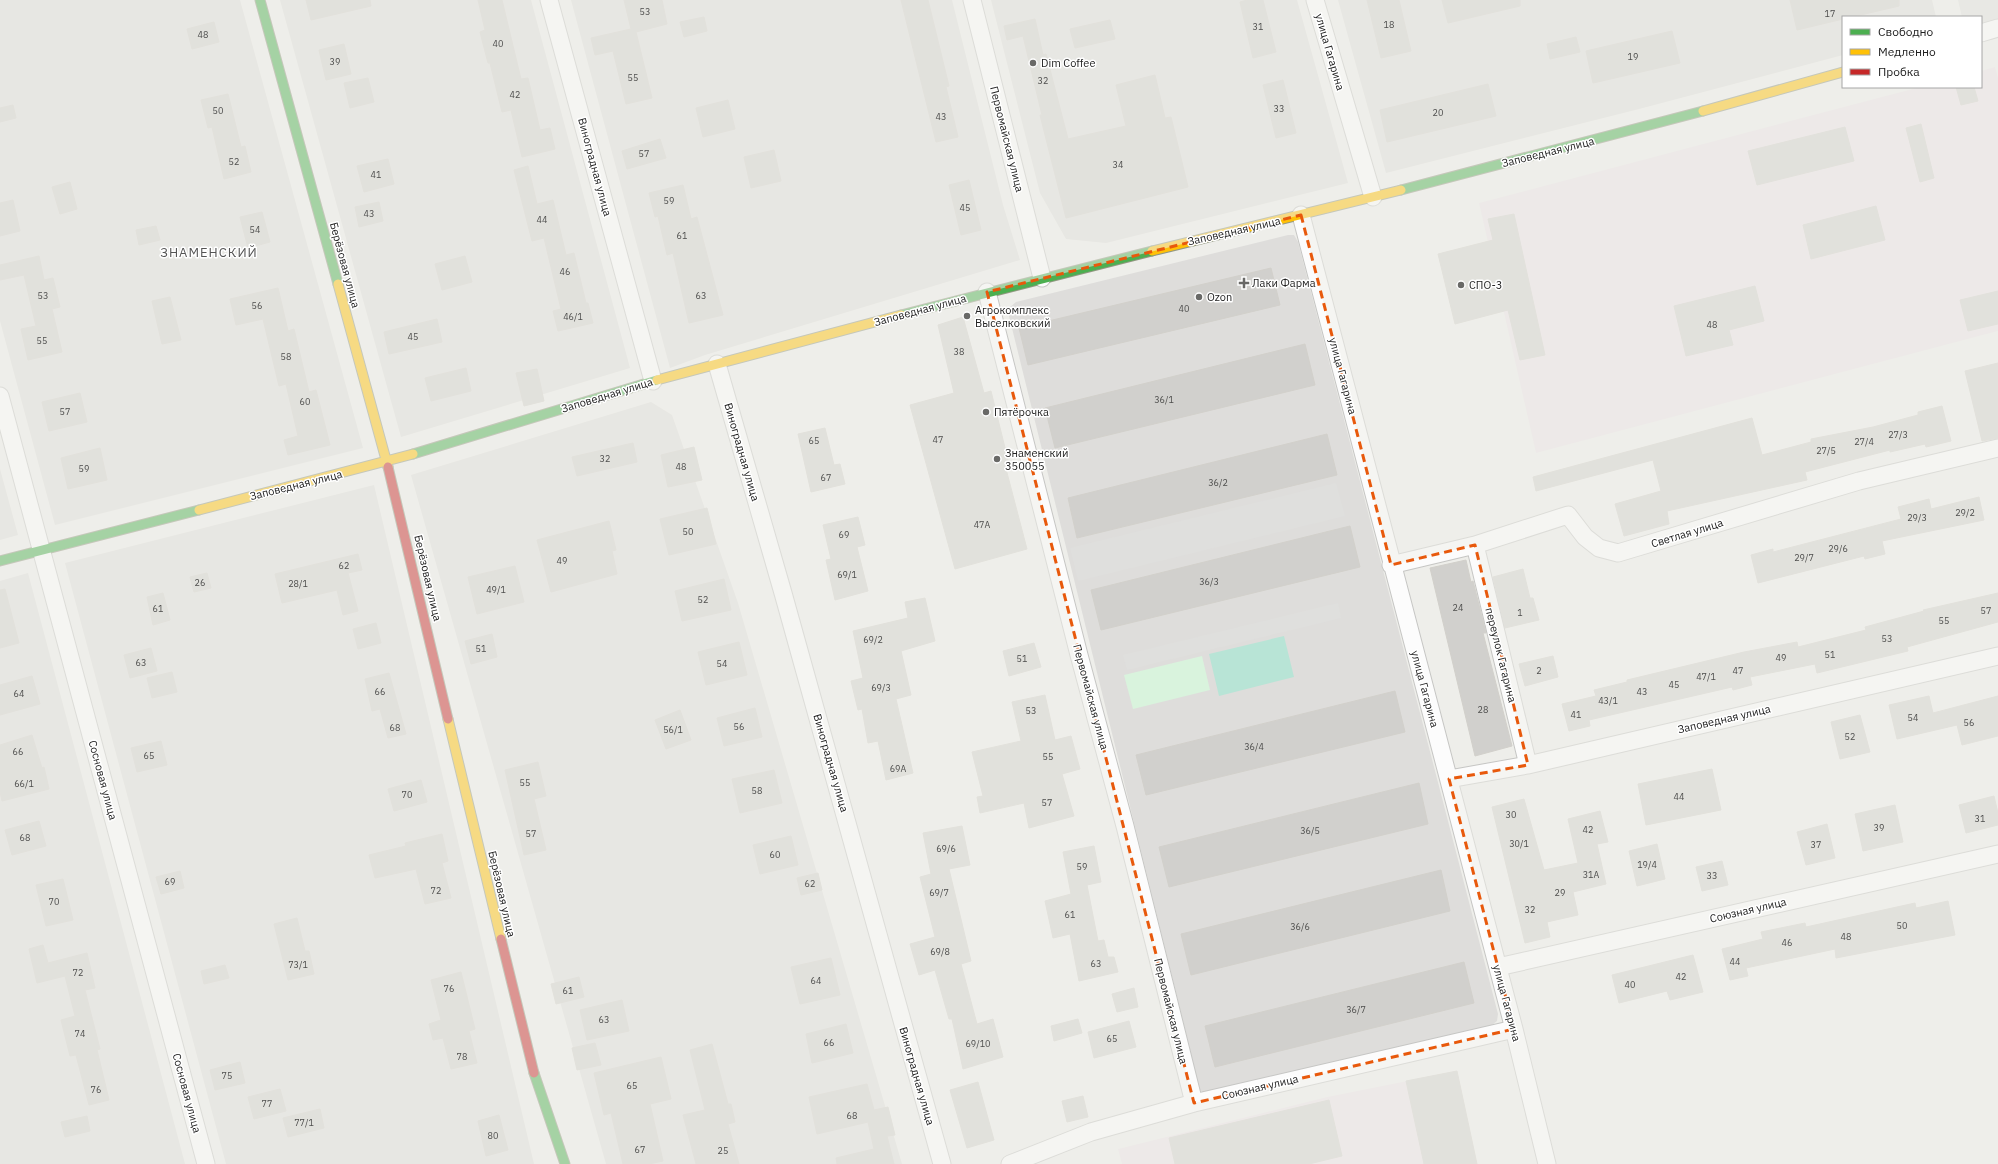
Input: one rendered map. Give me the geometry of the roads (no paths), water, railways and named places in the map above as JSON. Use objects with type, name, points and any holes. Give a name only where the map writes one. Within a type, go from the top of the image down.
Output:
[{"type":"street","name":"Берёзовая улица","points":[[260,0],[387,462],[530,1062],[565,1164]]},
{"type":"street","name":"Виноградная улица","points":[[549,0],[654,381]]},
{"type":"street","name":"Первомайская улица","points":[[972,0],[1042,278]]},
{"type":"street","name":"улица Гагарина","points":[[1315,0],[1373,197]]},
{"type":"street","points":[[1982,33],[1998,28]]},
{"type":"street","name":"Заповедная улица","points":[[0,561],[42,549],[387,462],[654,381],[987,292],[1301,216],[1644,128],[1842,72]]},
{"type":"street","name":"улица Гагарина","points":[[1301,216],[1391,565],[1498,967],[1548,1164]]},
{"type":"street","name":"Первомайская улица","points":[[987,292],[1079,654],[1125,826],[1194,1103]]},
{"type":"street","name":"Виноградная улица","points":[[717,364],[784,593],[942,1164]]},
{"type":"street","name":"Сосновая улица","points":[[0,396],[206,1164]]},
{"type":"street","name":"Светлая улица","points":[[1391,565],[1475,545],[1568,515],[1585,537],[1599,548],[1618,553],[1859,481],[1998,448]]},
{"type":"street","name":"переулок Гагарина","points":[[1475,545],[1528,765]]},
{"type":"street","name":"Заповедная улица","points":[[1449,779],[1528,765],[1998,656]]},
{"type":"street","name":"Союзная улица","points":[[1498,967],[1998,854]]},
{"type":"street","name":"Союзная улица","points":[[1010,1164],[1090,1132],[1194,1103],[1514,1029]]},
{"type":"place","name":"Dim Coffee","points":[[1033,63]]},
{"type":"place","name":"Лаки Фарма","points":[[1244,283]]},
{"type":"place","name":"СПО-3","points":[[1461,285]]},
{"type":"place","name":"Ozon","points":[[1199,297]]},
{"type":"place","name":"Агрокомплекс Выселковский","points":[[967,316]]},
{"type":"place","name":"Пятёрочка","points":[[986,412]]},
{"type":"place","name":"Знаменский 350055","points":[[997,459]]},
{"type":"district","name":"ЗНАМЕНСКИЙ","points":[[209,252]]}]
